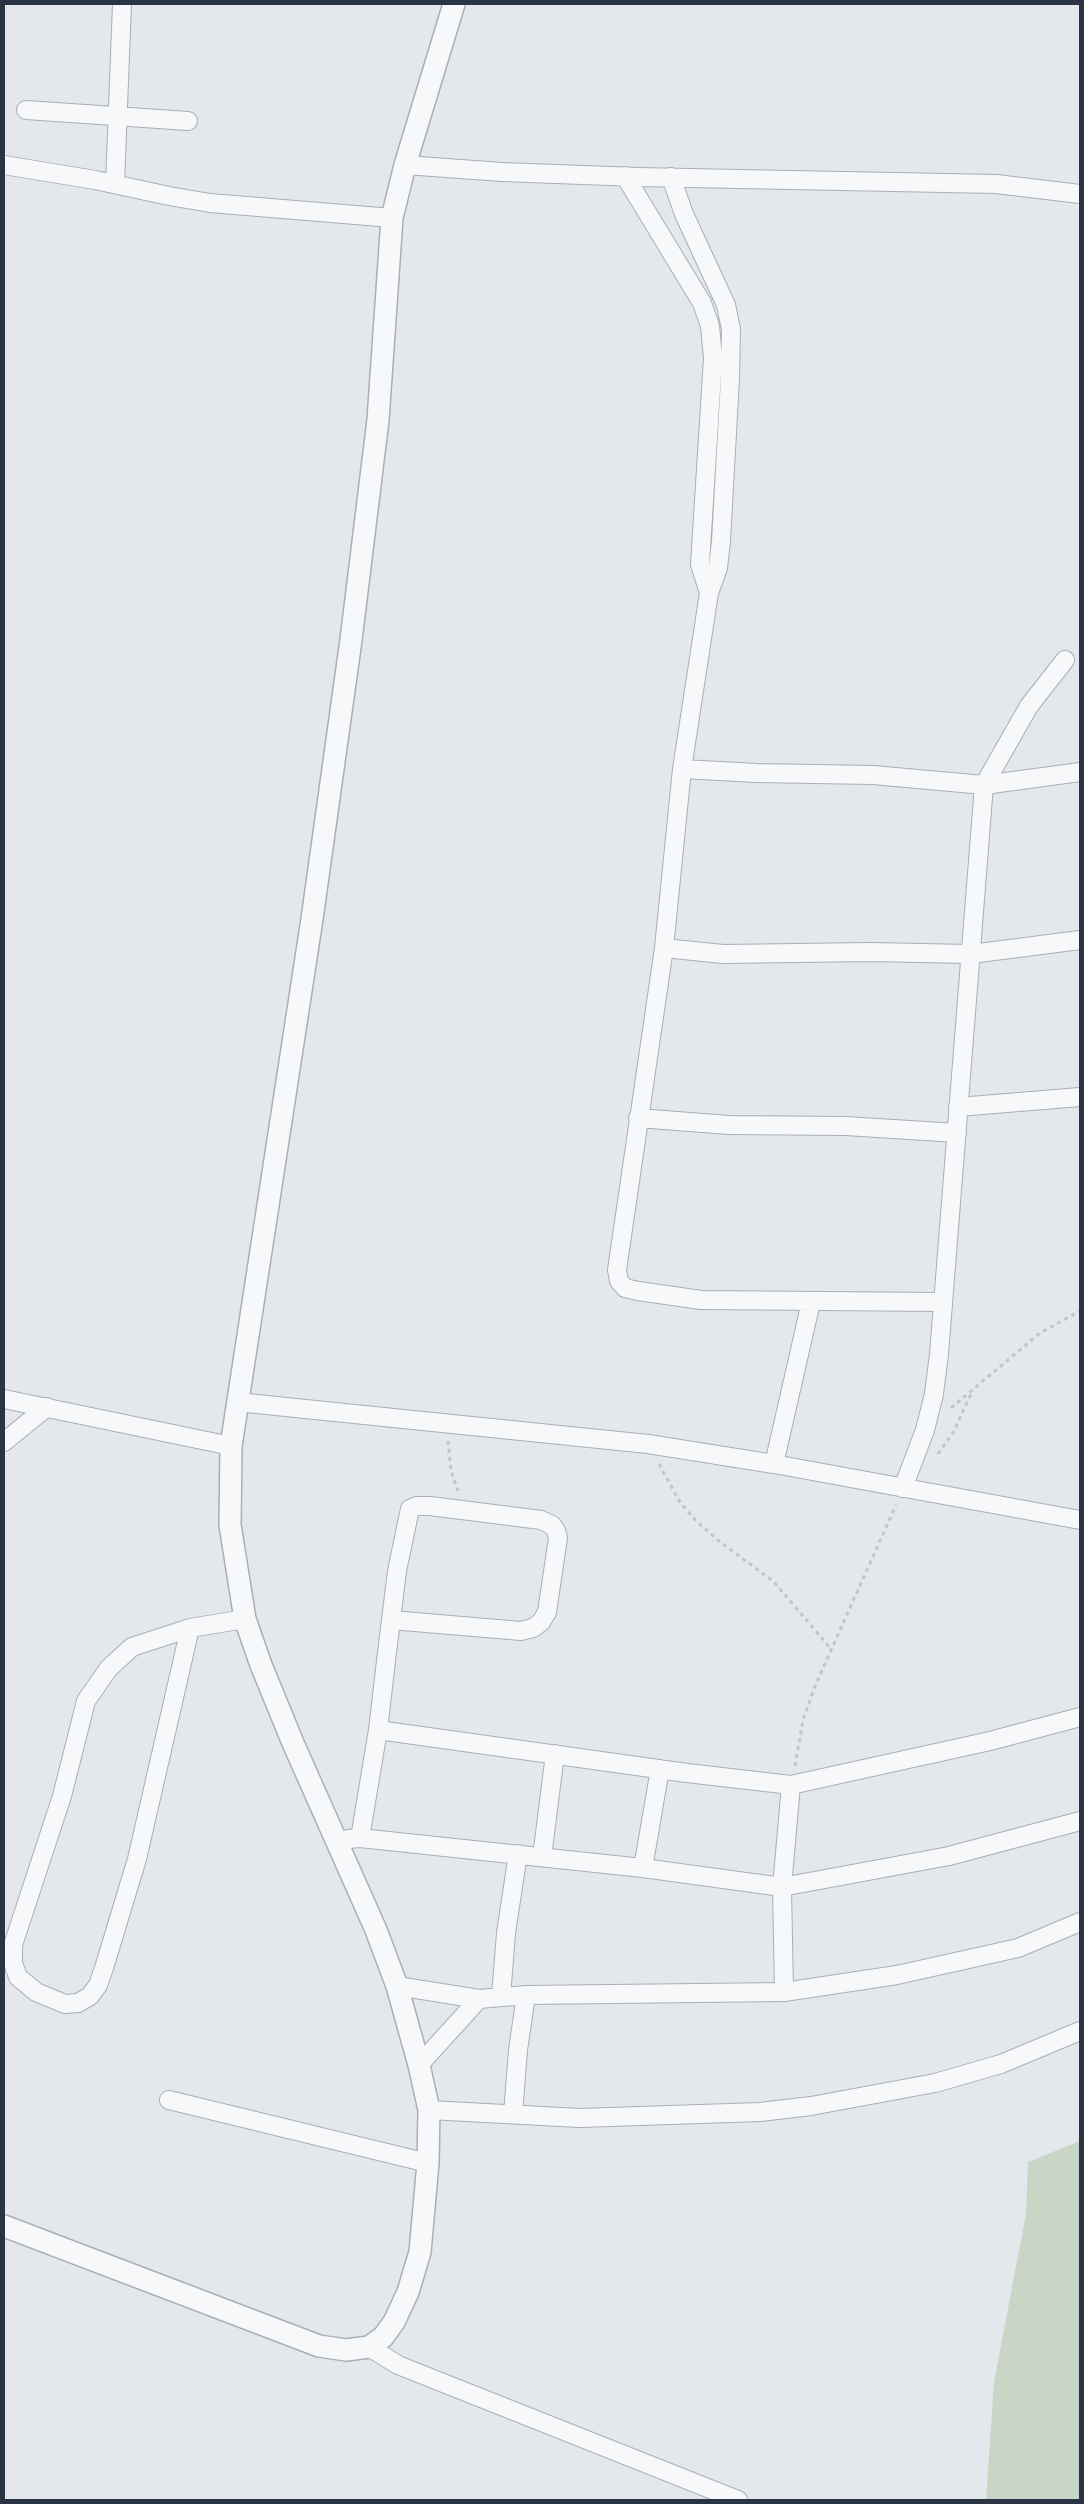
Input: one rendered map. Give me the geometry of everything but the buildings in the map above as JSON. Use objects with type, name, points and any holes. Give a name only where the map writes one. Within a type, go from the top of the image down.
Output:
[{"type":"street","points":[[114,184],[122,4]]},
{"type":"street","points":[[4,2226],[319,2346],[346,2350],[369,2347],[383,2337],[394,2322],[408,2292],[420,2252],[428,2163],[429,2110],[419,2065],[397,1986],[376,1930],[338,1840],[293,1743],[261,1665],[245,1619],[230,1525],[231,1446],[312,919],[352,631],[378,420],[392,218],[405,165],[454,4]]},
{"type":"street","points":[[26,110],[188,121]]},
{"type":"street","points":[[4,165],[210,203],[392,218]]},
{"type":"street","points":[[405,165],[502,172],[625,176],[996,184],[1080,194]]},
{"type":"street","points":[[625,176],[702,303],[722,359]]},
{"type":"street","points":[[671,177],[684,214],[726,305],[731,329],[722,359],[700,564],[709,592],[682,769],[664,948],[617,1270],[619,1281],[625,1288],[658,1296],[701,1300],[943,1302]]},
{"type":"street","points":[[904,1488],[925,1430],[934,1394],[957,1133],[984,785],[1030,706],[1065,660]]},
{"type":"street","points":[[682,769],[757,773],[873,775],[984,785],[1080,772]]},
{"type":"street","points":[[664,948],[724,954],[870,952],[971,954],[1080,940]]},
{"type":"street","points":[[958,1107],[1080,1097]]},
{"type":"street","points":[[638,1118],[729,1125],[846,1126],[957,1133]]},
{"type":"street","points":[[774,1464],[811,1302]]},
{"type":"street","points":[[4,1398],[231,1446]]},
{"type":"street","points":[[237,1402],[447,1425],[648,1444],[774,1464],[1080,1520]]},
{"type":"street","points":[[4,1442],[47,1407]]},
{"type":"street","points":[[360,1838],[378,1730],[391,1620],[397,1570],[410,1509],[423,1505],[541,1520],[552,1525],[556,1531],[558,1538],[547,1612],[542,1622],[533,1628],[521,1630],[391,1620]]},
{"type":"street","points":[[190,1628],[137,1859],[104,1968],[98,1985],[90,1996],[78,2003],[65,2004],[36,1992],[18,1977],[13,1963],[13,1945],[62,1796],[86,1701],[109,1668],[132,1647],[190,1628],[245,1619]]},
{"type":"street","points":[[378,1730],[791,1785],[980,1743],[1080,1717]]},
{"type":"street","points":[[542,1857],[555,1754]]},
{"type":"street","points":[[643,1868],[660,1769]]},
{"type":"street","points":[[784,1992],[782,1887],[791,1785]]},
{"type":"street","points":[[338,1840],[360,1838],[518,1854],[643,1868],[782,1887],[949,1856],[1080,1821]]},
{"type":"street","points":[[502,1997],[506,1933],[518,1854]]},
{"type":"street","points":[[397,1986],[480,1999],[526,1995],[784,1992],[897,1976],[1018,1948],[1080,1922]]},
{"type":"street","points":[[512,2114],[518,2050],[526,1995]]},
{"type":"street","points":[[419,2065],[480,1999]]},
{"type":"street","points":[[429,2110],[580,2118],[760,2112],[810,2106],[935,2083],[1001,2064],[1080,2031]]},
{"type":"street","points":[[169,2100],[428,2163]]},
{"type":"street","points":[[369,2347],[398,2365],[738,2500]]},
{"type":"path","points":[[925,1430],[1040,1333],[1080,1311]]},
{"type":"path","points":[[937,1456],[953,1433],[972,1391]]},
{"type":"path","points":[[447,1425],[451,1471],[458,1491],[477,1511]]},
{"type":"path","points":[[648,1444],[680,1502],[696,1521],[720,1542],[773,1581],[832,1650]]},
{"type":"path","points":[[791,1785],[803,1720],[815,1686],[904,1488]]},
{"type":"green space","points":[[1080,2141],[1080,2500],[986,2500],[994,2382],[1026,2214],[1028,2162]]}]
